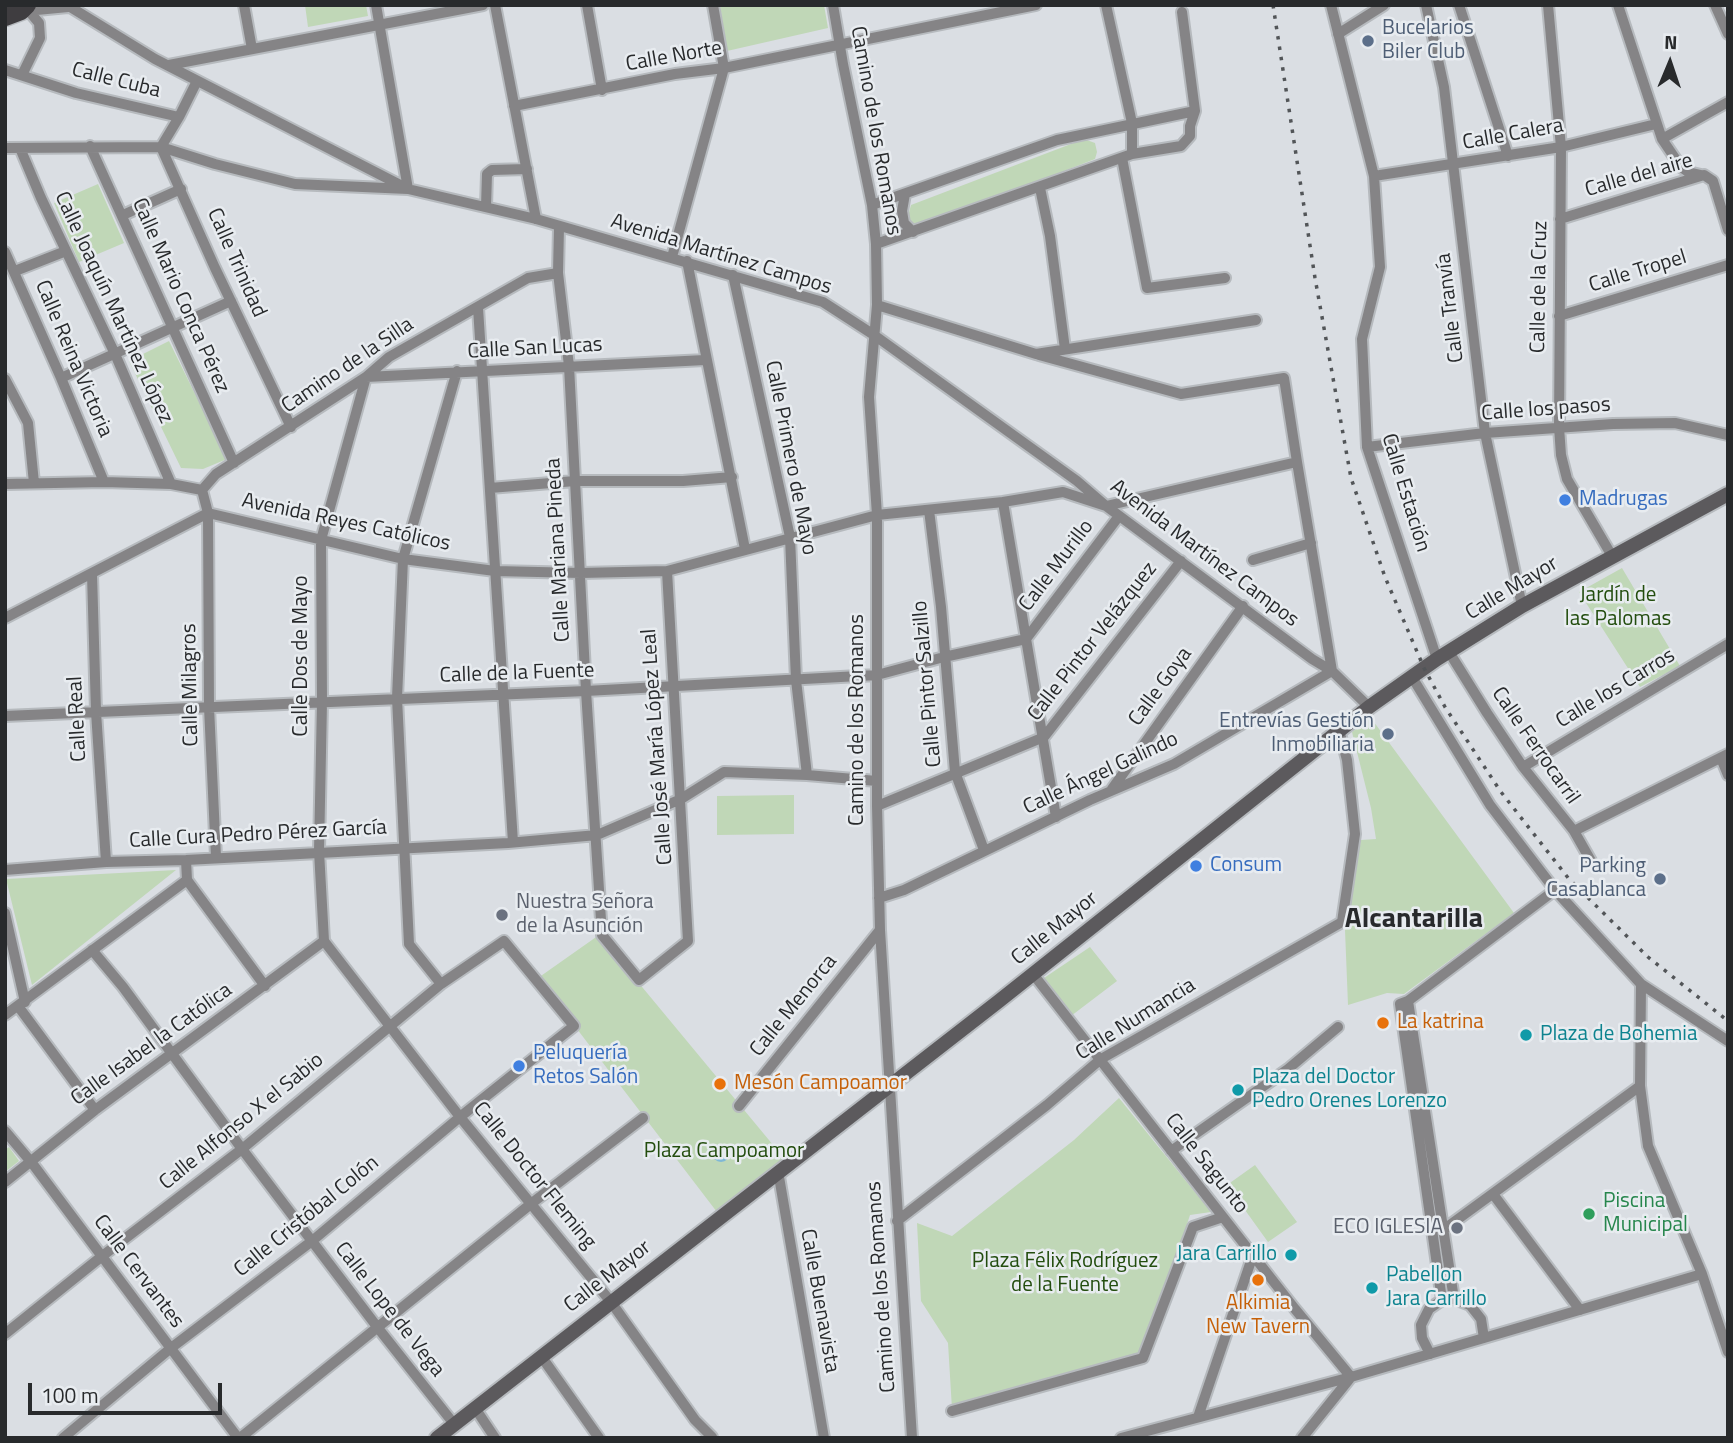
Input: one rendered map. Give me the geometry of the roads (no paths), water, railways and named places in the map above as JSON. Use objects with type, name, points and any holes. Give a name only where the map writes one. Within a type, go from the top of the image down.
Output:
[{"type":"main road","name":"Calle Mayor","points":[[437,1438],[1033,974],[1369,707],[1443,655],[1522,606],[1728,494]]},
{"type":"street","points":[[244,5],[252,49]]},
{"type":"street","points":[[5,148],[161,147],[295,184],[408,189],[376,5]]},
{"type":"street","points":[[169,65],[483,5]]},
{"type":"street","points":[[495,5],[536,219]]},
{"type":"street","points":[[587,5],[602,90]]},
{"type":"street","points":[[672,257],[724,68],[713,5]]},
{"type":"street","name":"Camino de los Romanos","points":[[833,5],[872,205],[876,244],[877,305],[869,397],[877,515],[879,898],[888,1086],[912,1438]]},
{"type":"street","name":"Calle Norte","points":[[514,106],[675,74],[724,68],[1036,5]]},
{"type":"street","points":[[1106,5],[1132,123],[1127,156],[1147,288],[1225,278]]},
{"type":"street","name":"Calle Estación","points":[[1331,5],[1374,176],[1380,267],[1362,339],[1367,447],[1443,655]]},
{"type":"street","points":[[1338,34],[1384,5]]},
{"type":"street","name":"Calle Tranvía","points":[[1426,5],[1444,87],[1485,432],[1522,606]]},
{"type":"street","points":[[1459,5],[1508,156]]},
{"type":"street","name":"Calle de la Cruz","points":[[1548,5],[1561,148],[1561,455],[1567,479],[1612,556]]},
{"type":"street","points":[[1618,5],[1662,139],[1681,167],[1688,172],[1704,175]]},
{"type":"street","points":[[1715,5],[1728,34]]},
{"type":"street","points":[[17,14],[68,6]]},
{"type":"street","name":"Avenida Martínez Campos","points":[[68,6],[109,33],[197,81],[408,189],[536,219],[823,302],[874,335],[1077,481],[1119,516],[1332,671],[1369,707]]},
{"type":"street","points":[[876,244],[1127,156],[1181,146],[1190,136],[1195,111],[1182,12]]},
{"type":"street","points":[[17,14],[39,23],[40,38],[22,75]]},
{"type":"street","name":"Calle Cuba","points":[[5,69],[76,93],[179,117],[197,81]]},
{"type":"street","points":[[1662,139],[1728,102]]},
{"type":"street","points":[[872,205],[1057,140],[1195,111]]},
{"type":"street","points":[[161,147],[179,117]]},
{"type":"street","name":"Calle Calera","points":[[1374,176],[1561,148],[1656,124]]},
{"type":"street","name":"Calle Mario Conca Pérez","points":[[90,146],[234,463]]},
{"type":"street","name":"Calle Trinidad","points":[[161,147],[291,427]]},
{"type":"street","name":"Calle Joaquín Martínez López","points":[[20,148],[115,354],[171,484]]},
{"type":"street","points":[[486,207],[487,174],[492,170],[527,169]]},
{"type":"street","name":"Calle del aire","points":[[1560,219],[1704,175],[1713,181],[1728,230]]},
{"type":"street","points":[[1040,188],[1050,236],[1065,349]]},
{"type":"street","points":[[123,215],[181,189]]},
{"type":"street","points":[[905,194],[902,211],[904,223],[913,232]]},
{"type":"street","points":[[558,273],[559,227]]},
{"type":"street","points":[[15,271],[66,251]]},
{"type":"street","name":"Calle Reina Victoria","points":[[5,252],[104,482]]},
{"type":"street","points":[[687,261],[745,549]]},
{"type":"street","name":"Calle Tropel","points":[[1559,316],[1728,265]]},
{"type":"street","name":"Camino de la Silla","points":[[202,490],[216,474],[366,377],[388,357],[528,278],[558,273]]},
{"type":"street","name":"Calle Mariana Pineda","points":[[558,273],[569,366],[602,935],[639,981]]},
{"type":"street","name":"Calle Primero de Mayo","points":[[733,275],[790,537],[796,680],[807,775]]},
{"type":"street","points":[[61,378],[231,301]]},
{"type":"street","points":[[877,305],[1036,354],[1181,394],[1284,378],[1332,671]]},
{"type":"street","points":[[478,308],[513,842]]},
{"type":"street","points":[[1036,354],[1256,320]]},
{"type":"street","name":"Calle San Lucas","points":[[366,377],[705,360]]},
{"type":"street","points":[[442,984],[409,944],[397,698],[402,559],[457,371]]},
{"type":"street","name":"Calle Dos de Mayo","points":[[324,941],[319,851],[321,540],[366,377]]},
{"type":"street","points":[[5,379],[28,423],[34,483]]},
{"type":"street","name":"Calle los pasos","points":[[1367,447],[1485,432],[1675,423],[1728,435]]},
{"type":"street","points":[[1106,506],[1297,462]]},
{"type":"street","points":[[491,488],[576,481],[683,481],[732,477]]},
{"type":"street","points":[[5,484],[171,484],[202,490]]},
{"type":"street","name":"Avenida Reyes Católicos","points":[[202,490],[208,513],[402,559],[495,571],[580,573],[667,571],[877,515],[1003,502],[1063,492],[1106,506]]},
{"type":"street","points":[[1003,502],[1056,817]]},
{"type":"street","name":"Calle Pintor Salzillo","points":[[929,510],[941,607],[955,772],[984,850]]},
{"type":"street","points":[[5,618],[208,513]]},
{"type":"street","name":"Calle Milagros","points":[[208,513],[209,707],[216,857]]},
{"type":"street","name":"Calle Murillo","points":[[1026,639],[1119,516]]},
{"type":"street","points":[[1253,560],[1311,543]]},
{"type":"street","name":"Calle Pintor Velázquez","points":[[877,806],[1044,737],[1181,561]]},
{"type":"street","name":"Calle José María López Leal","points":[[639,981],[688,941],[667,571]]},
{"type":"street","name":"Calle Real","points":[[92,574],[96,712],[106,862]]},
{"type":"street","name":"Calle Goya","points":[[1110,791],[1243,606]]},
{"type":"street","name":"Calle de la Fuente","points":[[5,716],[586,691],[877,675],[1026,639]]},
{"type":"street","name":"Calle los Carros","points":[[1523,767],[1728,644]]},
{"type":"street","name":"Calle Ferrocarril","points":[[1443,655],[1523,767],[1574,831],[1591,862]]},
{"type":"street","name":"Calle Ángel Galindo","points":[[879,898],[904,890],[1110,791],[1174,764],[1332,671]]},
{"type":"street","points":[[1412,677],[1490,805],[1555,890],[1641,984],[1728,1041]]},
{"type":"street","name":"Calle Numancia","points":[[897,1220],[1047,1105],[1101,1059],[1342,922],[1355,834],[1348,760],[1339,730]]},
{"type":"street","points":[[1574,831],[1724,756],[1728,775]]},
{"type":"street","name":"Calle Cura Pedro Pérez García","points":[[5,870],[597,835],[681,799],[724,772],[877,781]]},
{"type":"street","points":[[186,860],[187,880],[265,986]]},
{"type":"street","points":[[5,1015],[187,880]]},
{"type":"street","points":[[1404,1003],[1555,890]]},
{"type":"street","points":[[5,913],[22,1004],[95,1110]]},
{"type":"street","name":"Calle Menorca","points":[[739,1106],[880,930]]},
{"type":"street","name":"Calle Isabel la Católica","points":[[5,1182],[95,1110],[324,941]]},
{"type":"street","name":"Calle Doctor Fleming","points":[[324,941],[460,1117],[533,1203],[611,1302],[695,1420],[713,1438]]},
{"type":"street","name":"Calle Alfonso X el Sabio","points":[[5,1334],[242,1149],[442,984],[504,941],[575,1026]]},
{"type":"street","name":"Calle Lope de Vega","points":[[92,950],[123,987],[242,1149],[454,1424]]},
{"type":"street","name":"Calle Sagunto","points":[[1033,974],[1352,1377]]},
{"type":"street","points":[[1641,984],[1640,1086],[1648,1146],[1702,1274],[1728,1352]]},
{"type":"street","points":[[1404,1003],[1454,1299]]},
{"type":"street","points":[[1404,1003],[1442,1300]]},
{"type":"street","name":"Calle Cristóbal Colón","points":[[63,1438],[171,1348],[312,1241],[460,1117],[575,1026]]},
{"type":"street","points":[[1171,1151],[1288,1069],[1338,1027]]},
{"type":"street","points":[[1443,1230],[1640,1086]]},
{"type":"street","points":[[239,1438],[643,1118]]},
{"type":"street","name":"Calle Cervantes","points":[[5,1131],[239,1438]]},
{"type":"street","name":"Calle Buenavista","points":[[778,1171],[824,1438]]},
{"type":"street","points":[[1493,1194],[1580,1310]]},
{"type":"street","points":[[952,1412],[1143,1358],[1193,1227],[1223,1217]]},
{"type":"street","points":[[1199,1417],[1253,1255]]},
{"type":"street","points":[[1121,1438],[1352,1377],[1702,1274]]},
{"type":"street","points":[[1430,1354],[1422,1338],[1421,1325],[1429,1308],[1442,1300],[1454,1299],[1470,1305],[1481,1320],[1485,1338]]},
{"type":"street","points":[[541,1356],[600,1438]]},
{"type":"street","points":[[1302,1438],[1352,1377]]},
{"type":"street","points":[[475,1408],[495,1438]]},
{"type":"water","points":[[717,1144],[725,1144],[730,1153],[728,1160],[717,1162],[712,1157],[712,1149]]},
{"type":"railway","points":[[1273,5],[1315,278],[1351,478],[1385,577],[1424,668],[1445,707],[1501,792],[1569,879],[1648,957],[1728,1021]]},
{"type":"place","name":"Bucelarios Biler Club","points":[[1368,41]]},
{"type":"place","name":"Madrugas","points":[[1565,500]]},
{"type":"place","name":"Entrevías Gestión Inmobiliaria","points":[[1388,734]]},
{"type":"place","name":"Consum","points":[[1196,866]]},
{"type":"place","name":"Parking Casablanca","points":[[1660,879]]},
{"type":"place","name":"Nuestra Señora de la Asunción","points":[[502,915]]},
{"type":"place","name":"La katrina","points":[[1383,1023]]},
{"type":"place","name":"Plaza de Bohemia","points":[[1526,1035]]},
{"type":"place","name":"Peluquería Retos Salón","points":[[519,1066]]},
{"type":"place","name":"Mesón Campoamor","points":[[720,1084]]},
{"type":"place","name":"Plaza del Doctor Pedro Orenes Lorenzo","points":[[1238,1090]]},
{"type":"place","name":"Piscina Municipal","points":[[1589,1214]]},
{"type":"place","name":"ECO IGLESIA","points":[[1457,1228]]},
{"type":"place","name":"Jara Carrillo","points":[[1291,1255]]},
{"type":"place","name":"Alkimia New Tavern","points":[[1258,1280]]},
{"type":"place","name":"Pabellon Jara Carrillo","points":[[1372,1288]]},
{"type":"district","name":"Alcantarilla","points":[[1414,920]]},
{"type":"park label","name":"Jardín de las Palomas","points":[[1618,608]]},
{"type":"park label","name":"Plaza Campoamor","points":[[724,1152]]},
{"type":"park label","name":"Plaza Félix Rodríguez de la Fuente","points":[[1065,1274]]}]
